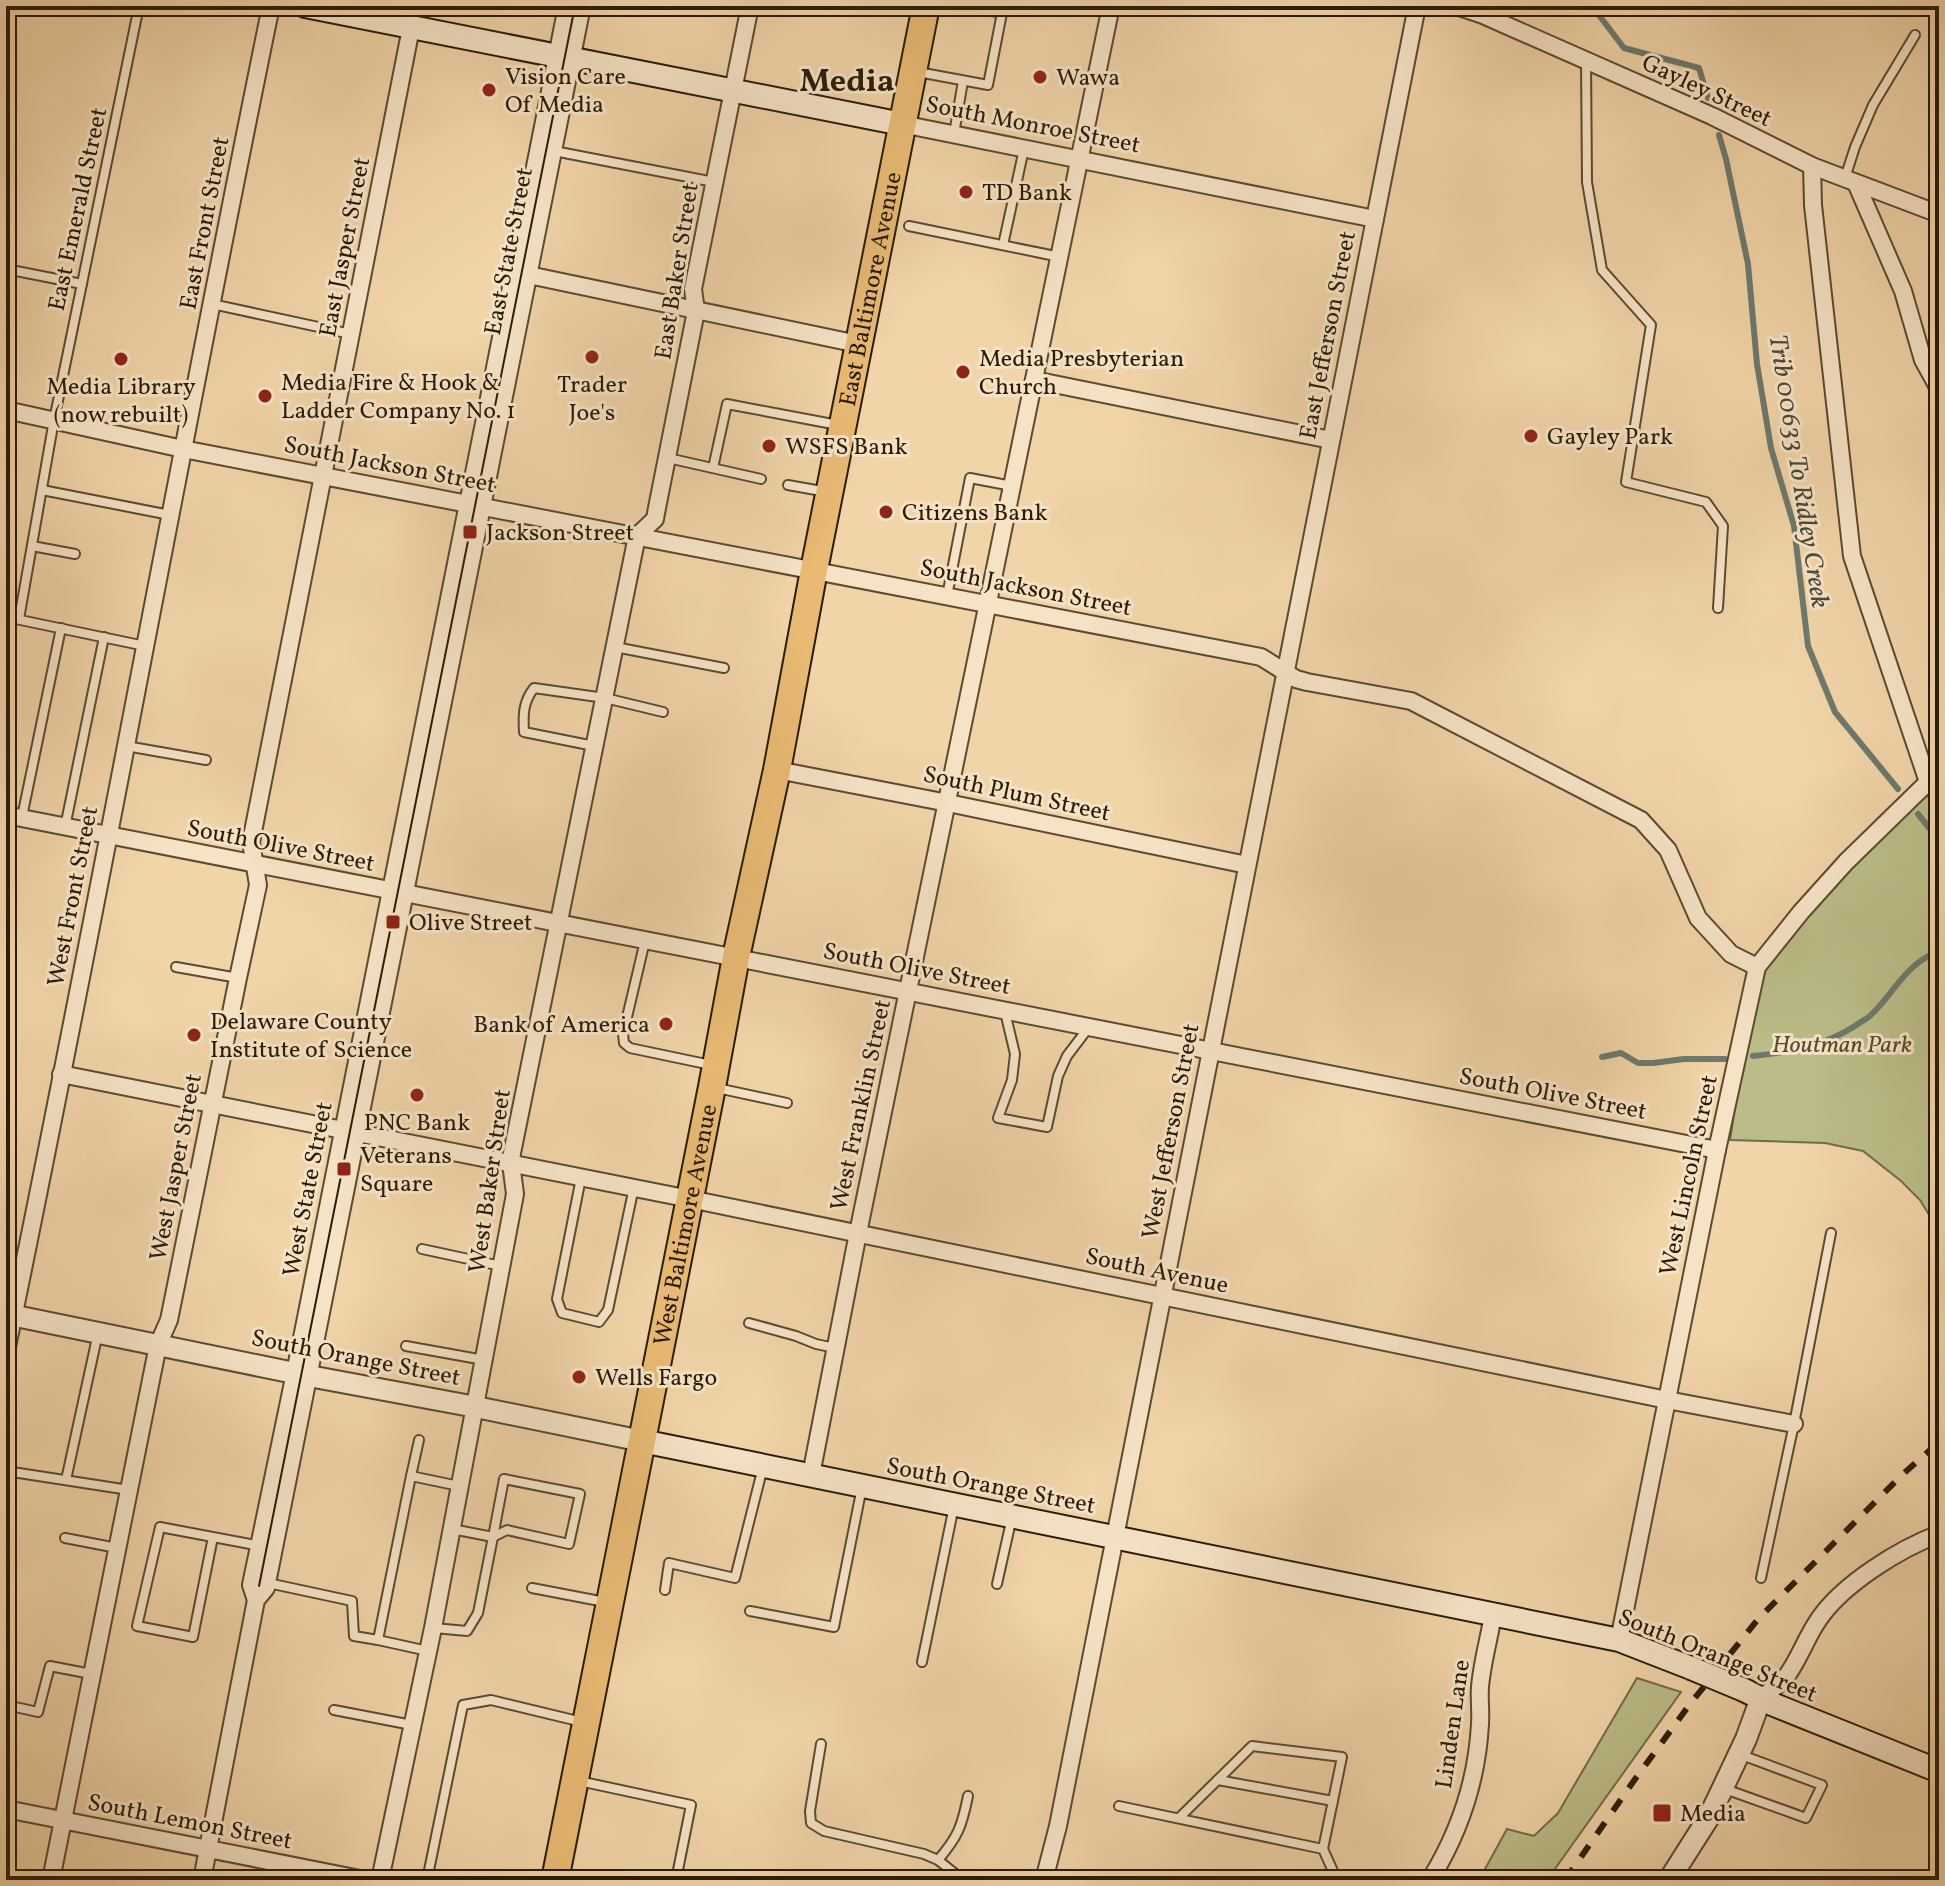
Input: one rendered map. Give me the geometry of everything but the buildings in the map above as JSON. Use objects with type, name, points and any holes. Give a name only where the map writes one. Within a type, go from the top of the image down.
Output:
[{"type":"main road","name":"South Monroe Street","points":[[305,6],[902,124]]},
{"type":"main road","name":"East Baltimore Avenue","points":[[814,570],[926,6]]},
{"type":"main road","name":"West Baltimore Avenue","points":[[555,1880],[736,957],[777,770],[814,570]]},
{"type":"main road","name":"South Orange Street","points":[[642,1441],[1619,1640],[1939,1771]]},
{"type":"street","name":"East Front Street","points":[[183,449],[271,6]]},
{"type":"street","name":"East State Street","points":[[521,274],[553,151],[567,6]]},
{"type":"street","name":"East State Street","points":[[475,505],[564,56],[582,6]]},
{"type":"street","name":"East Baker Street","points":[[637,536],[655,519],[696,311],[693,289],[750,6]]},
{"type":"street","name":"West Franklin Street","points":[[811,1475],[1111,6]]},
{"type":"street","name":"East Jefferson Street","points":[[1285,673],[1417,6]]},
{"type":"street","name":"Gayley Street","points":[[1456,6],[1712,116],[1812,166],[1939,214]]},
{"type":"street","name":"East Jasper Street","points":[[324,475],[411,28]]},
{"type":"street","name":"South Monroe Street","points":[[902,124],[1375,219]]},
{"type":"street","points":[[1812,166],[1813,205],[1852,556],[1934,788]]},
{"type":"street","points":[[1851,180],[1903,291],[1923,360],[1939,389]]},
{"type":"street","points":[[521,274],[858,344]]},
{"type":"street","points":[[1034,380],[1331,440]]},
{"type":"street","name":"South Jackson Street","points":[[6,410],[183,449],[1261,657],[1285,673],[1307,682],[1411,701],[1641,820],[1668,850],[1698,918],[1731,954],[1757,967]]},
{"type":"street","name":"West Front Street","points":[[6,1352],[10,1315],[61,1074],[183,449]]},
{"type":"street","name":"West Jasper Street","points":[[51,1880],[158,1345],[169,1320],[258,885],[251,842],[324,475]]},
{"type":"street","name":"West State Street","points":[[202,1880],[256,1600],[251,1585],[260,1581],[475,505]]},
{"type":"street","name":"West Baker Street","points":[[380,1880],[428,1651],[502,1266],[515,1194],[511,1163],[637,536]]},
{"type":"street","name":"West Jefferson Street","points":[[1044,1880],[1058,1826],[1285,673]]},
{"type":"street","name":"South Plum Street","points":[[777,770],[1247,865]]},
{"type":"street","name":"West Lincoln Street","points":[[1619,1640],[1717,1150],[1757,967],[1846,862],[1934,788]]},
{"type":"street","name":"South Olive Street","points":[[14,817],[1717,1150]]},
{"type":"street","points":[[61,1074],[511,1163]]},
{"type":"street","name":"South Avenue","points":[[511,1163],[1794,1424]]},
{"type":"street","name":"South Orange Street","points":[[10,1315],[642,1441]]},
{"type":"street","points":[[1669,1880],[1709,1817],[1739,1754],[1752,1694],[1775,1687],[1788,1674],[1818,1620],[1851,1584],[1923,1540],[1939,1534]]},
{"type":"street","name":"Linden Lane","points":[[1430,1880],[1464,1811],[1475,1770],[1480,1687],[1493,1615]]},
{"type":"street","name":"South Lemon Street","points":[[6,1809],[208,1849],[304,1874],[365,1880]]},
{"type":"lane","name":"East Emerald Street","points":[[19,619],[54,420],[139,6]]},
{"type":"lane","points":[[913,71],[988,85],[1002,13],[966,6]]},
{"type":"lane","points":[[1851,180],[1855,147],[1873,105],[1915,35]]},
{"type":"lane","points":[[1586,60],[1587,182],[1602,270],[1651,325],[1626,482],[1706,502],[1723,526],[1718,608]]},
{"type":"lane","points":[[954,135],[963,81]]},
{"type":"lane","points":[[1003,245],[1024,149]]},
{"type":"lane","points":[[553,151],[714,182]]},
{"type":"lane","points":[[909,226],[1060,257]]},
{"type":"lane","points":[[6,269],[82,284]]},
{"type":"lane","points":[[212,304],[351,334]]},
{"type":"lane","points":[[713,468],[727,404],[842,426]]},
{"type":"lane","points":[[667,458],[761,479]]},
{"type":"lane","points":[[947,596],[970,478],[1013,486]]},
{"type":"lane","points":[[788,485],[830,493]]},
{"type":"lane","points":[[42,490],[171,515]]},
{"type":"lane","points":[[32,546],[75,554]]},
{"type":"lane","points":[[6,617],[146,646]]},
{"type":"lane","points":[[14,817],[61,628]]},
{"type":"lane","points":[[65,827],[104,637]]},
{"type":"lane","points":[[615,647],[724,668]]},
{"type":"lane","points":[[595,746],[524,732],[526,697],[534,688],[605,698],[663,712]]},
{"type":"lane","points":[[126,746],[206,760]]},
{"type":"lane","points":[[645,941],[623,1034],[624,1043],[630,1048],[787,1103]]},
{"type":"lane","points":[[176,967],[238,978]]},
{"type":"lane","points":[[1005,1010],[1015,1054],[1012,1080],[998,1118],[1047,1127],[1058,1076],[1067,1056],[1089,1027]]},
{"type":"lane","points":[[581,1177],[557,1299],[562,1313],[599,1322],[608,1310],[634,1187]]},
{"type":"lane","points":[[1761,1578],[1831,1233]]},
{"type":"lane","points":[[422,1249],[502,1266]]},
{"type":"lane","points":[[749,1323],[835,1348]]},
{"type":"lane","points":[[66,1480],[98,1332]]},
{"type":"lane","points":[[406,1346],[484,1360]]},
{"type":"lane","points":[[378,1640],[419,1440]]},
{"type":"lane","points":[[665,1590],[669,1563],[735,1578],[763,1466]]},
{"type":"lane","points":[[6,1471],[129,1490]]},
{"type":"lane","points":[[411,1476],[460,1486]]},
{"type":"lane","points":[[433,1625],[467,1631],[478,1613],[493,1537],[504,1479],[580,1494],[569,1544],[507,1530],[493,1537],[452,1529]]},
{"type":"lane","points":[[750,1611],[834,1627],[862,1486]]},
{"type":"lane","points":[[922,1662],[954,1504]]},
{"type":"lane","points":[[997,1584],[1012,1516]]},
{"type":"lane","points":[[213,1537],[193,1637],[137,1626],[160,1527],[267,1547]]},
{"type":"lane","points":[[65,1538],[117,1548]]},
{"type":"lane","points":[[260,1581],[352,1601],[354,1636],[428,1651]]},
{"type":"lane","points":[[532,1588],[610,1603]]},
{"type":"lane","points":[[6,1705],[38,1712],[50,1666],[91,1674]]},
{"type":"lane","points":[[427,1880],[463,1705],[491,1700],[586,1724]]},
{"type":"lane","points":[[334,1710],[413,1725]]},
{"type":"lane","points":[[821,1744],[810,1811],[811,1823],[824,1831],[924,1854],[938,1860],[963,1880]]},
{"type":"lane","points":[[1179,1818],[1252,1746],[1342,1757],[1323,1849],[1337,1880]]},
{"type":"lane","points":[[1723,1788],[1806,1818],[1822,1785],[1739,1754]]},
{"type":"lane","points":[[575,1780],[691,1805],[676,1880]]},
{"type":"lane","points":[[1218,1780],[1333,1801]]},
{"type":"lane","points":[[938,1860],[953,1843],[962,1823],[968,1796]]},
{"type":"lane","points":[[1119,1806],[1323,1849]]},
{"type":"green space","name":"Houtman Park","points":[[1928,782],[1939,795],[1939,1231],[1920,1200],[1863,1151],[1825,1143],[1730,1140],[1757,967]]},
{"type":"green space","points":[[1637,1678],[1681,1692],[1547,1880],[1479,1880],[1507,1829],[1534,1836],[1558,1813]]},
{"type":"waterway","name":"Trib 00633 To Ridley Creek","points":[[1592,6],[1624,48],[1699,68],[1708,98]]},
{"type":"waterway","name":"Trib 00633 To Ridley Creek","points":[[1719,135],[1748,264],[1757,364],[1771,448],[1794,526],[1808,646],[1835,712],[1898,789]]},
{"type":"waterway","name":"Trib 00633 To Ridley Creek","points":[[1918,814],[1939,840]]},
{"type":"waterway","points":[[1753,1056],[1806,1047],[1843,1033],[1871,1015],[1901,979],[1917,964],[1939,951]]},
{"type":"waterway","points":[[1602,1057],[1621,1053],[1638,1063],[1725,1059]]},
{"type":"tram line","points":[[259,1586],[575,6]]},
{"type":"railway","points":[[1565,1880],[1690,1704],[1759,1618],[1939,1442]]},
{"type":"place","name":"Wawa","points":[[1040,77]]},
{"type":"place","name":"Vision Care Of Media","points":[[489,90]]},
{"type":"place","name":"TD Bank","points":[[966,192]]},
{"type":"place","name":"Trader Joe's","points":[[592,357]]},
{"type":"place","name":"Media Library (now rebuilt)","points":[[121,359]]},
{"type":"place","name":"Media Presbyterian Church","points":[[963,372]]},
{"type":"place","name":"Media Fire & Hook & Ladder Company No. 1","points":[[265,396]]},
{"type":"place","name":"Gayley Park","points":[[1531,436]]},
{"type":"place","name":"WSFS Bank","points":[[769,446]]},
{"type":"place","name":"Citizens Bank","points":[[886,512]]},
{"type":"place","name":"Jackson Street","points":[[470,532]]},
{"type":"place","name":"Olive Street","points":[[393,922]]},
{"type":"place","name":"Bank of America","points":[[666,1024]]},
{"type":"place","name":"Delaware County Institute of Science","points":[[194,1035]]},
{"type":"place","name":"PNC Bank","points":[[417,1095]]},
{"type":"place","name":"Veterans Square","points":[[344,1169]]},
{"type":"place","name":"Wells Fargo","points":[[579,1377]]},
{"type":"place","name":"Media","points":[[1662,1813]]},
{"type":"district","name":"Media","points":[[847,80]]}]
